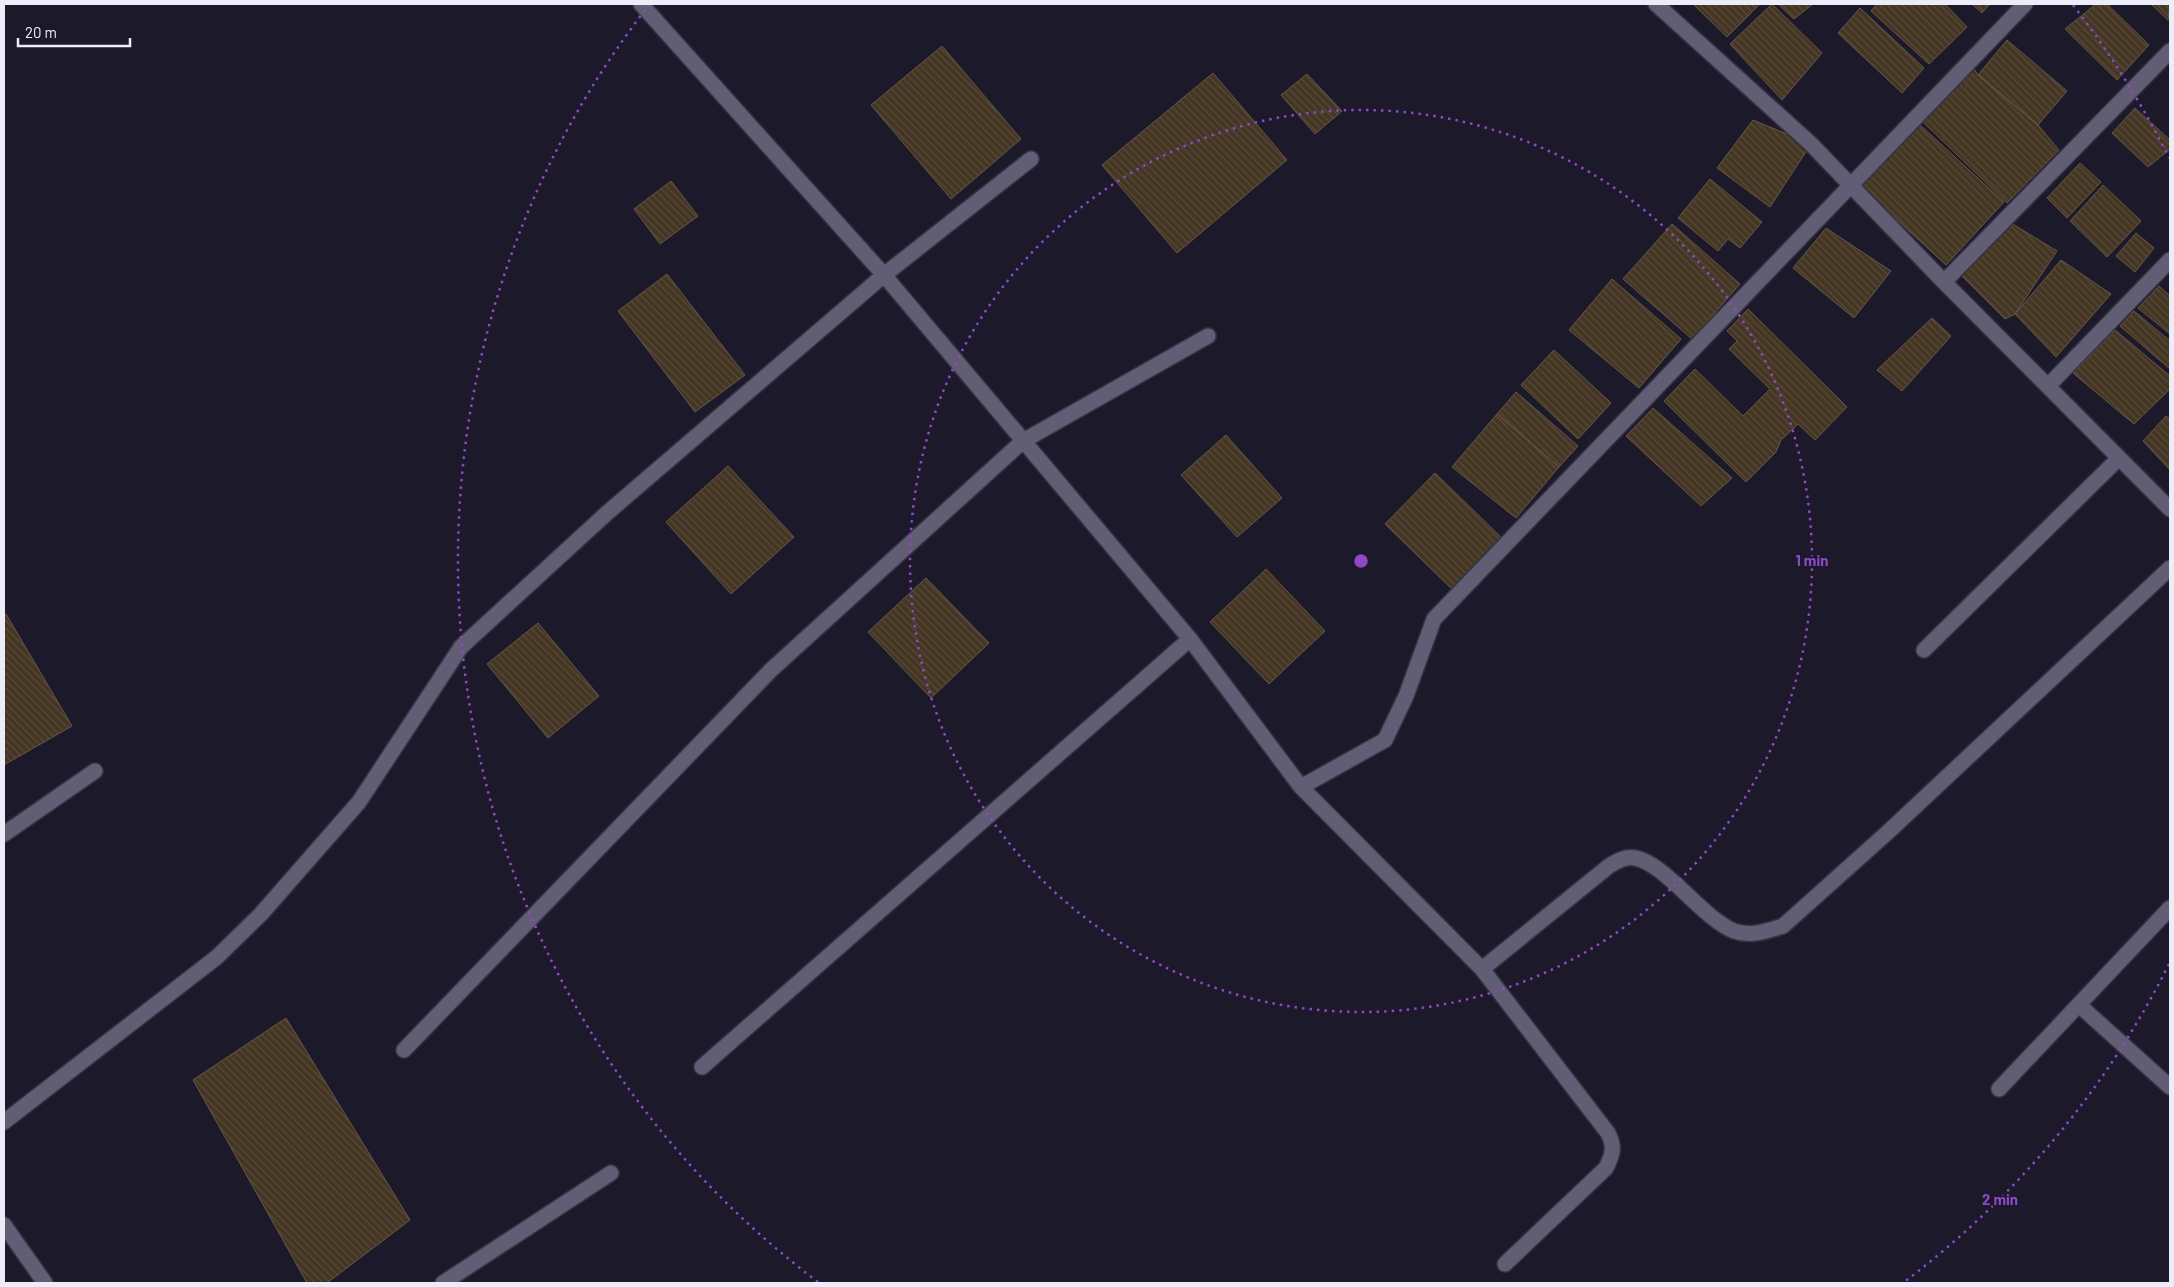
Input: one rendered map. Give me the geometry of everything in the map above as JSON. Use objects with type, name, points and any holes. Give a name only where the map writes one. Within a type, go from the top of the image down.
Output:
[{"type":"street","points":[[641,4],[884,275],[1024,441],[1190,639],[1301,787],[1482,969],[1608,1133],[1613,1144],[1612,1155],[1606,1168],[1505,1264]]},
{"type":"street","points":[[1656,4],[1812,144],[1850,186],[1944,282],[2118,459],[2170,509]]},
{"type":"street","points":[[1301,787],[1385,740],[1406,696],[1434,619],[2025,4]]},
{"type":"street","points":[[1944,282],[2170,51]]},
{"type":"street","points":[[4,1122],[217,958],[261,914],[360,802],[461,647],[607,513],[884,275],[1031,159]]},
{"type":"street","points":[[2048,386],[2170,260]]},
{"type":"street","points":[[404,1050],[771,670],[1024,441],[1208,336]]},
{"type":"street","points":[[1924,650],[2118,459]]},
{"type":"street","points":[[1482,969],[1621,859],[1634,858],[1650,864],[1720,923],[1734,931],[1763,933],[1783,926],[1888,832],[2170,568]]},
{"type":"street","points":[[702,1067],[1190,639]]},
{"type":"street","points":[[4,834],[95,771]]},
{"type":"street","points":[[1999,1089],[2170,908]]},
{"type":"street","points":[[2079,1005],[2170,1087]]},
{"type":"street","points":[[444,1283],[611,1173]]},
{"type":"street","points":[[4,1225],[45,1283]]},
{"type":"building","points":[[1693,4],[1760,4],[1727,37]]},
{"type":"building","points":[[1772,4],[1822,53],[1782,100],[1730,44]]},
{"type":"building","points":[[1778,4],[1813,4],[1794,19]]},
{"type":"building","points":[[1877,4],[1945,4],[1967,27],[1929,64],[1871,11]]},
{"type":"building","points":[[1972,4],[1990,4],[1982,13]]},
{"type":"building","points":[[2096,4],[2107,4],[2149,45],[2117,80],[2065,29]]},
{"type":"building","points":[[2151,4],[2170,4],[2168,20]]},
{"type":"building","points":[[1860,8],[1924,68],[1902,93],[1838,33]]},
{"type":"building","points":[[2007,40],[2067,91],[2038,125],[1978,75]]},
{"type":"building","points":[[942,46],[1021,139],[951,199],[871,105]]},
{"type":"building","points":[[1974,69],[1978,75],[2038,125],[2059,150],[2007,203],[1923,122]]},
{"type":"building","points":[[1213,73],[1287,160],[1177,253],[1102,165]]},
{"type":"building","points":[[1307,74],[1342,111],[1315,134],[1281,95]]},
{"type":"building","points":[[2135,108],[2170,140],[2170,149],[2148,167],[2112,133]]},
{"type":"building","points":[[1753,120],[1811,144],[1770,207],[1717,168]]},
{"type":"building","points":[[1919,124],[2004,202],[1946,265],[1861,187]]},
{"type":"building","points":[[2080,163],[2101,182],[2067,218],[2047,198]]},
{"type":"building","points":[[1710,179],[1762,222],[1740,248],[1728,239],[1718,251],[1678,218]]},
{"type":"building","points":[[671,181],[698,216],[660,244],[634,209]]},
{"type":"building","points":[[2103,185],[2141,221],[2107,257],[2070,221]]},
{"type":"building","points":[[2011,223],[2057,251],[2015,314],[2005,319],[1961,275]]},
{"type":"building","points":[[1672,224],[1740,284],[1692,339],[1623,279]]},
{"type":"building","points":[[1826,228],[1891,271],[1854,318],[1793,268]]},
{"type":"building","points":[[2136,233],[2154,248],[2135,272],[2116,256]]},
{"type":"building","points":[[2061,260],[2111,294],[2056,357],[2015,314]]},
{"type":"building","points":[[667,274],[745,375],[695,412],[618,311]]},
{"type":"building","points":[[1612,279],[1681,339],[1639,388],[1569,330]]},
{"type":"building","points":[[2159,286],[2170,296],[2170,334],[2138,308]]},
{"type":"building","points":[[1748,309],[1847,407],[1815,440],[1798,424],[1781,440],[1776,452],[1746,482],[1664,401],[1695,369],[1743,416],[1770,389],[1729,349],[1737,341],[1727,331]]},
{"type":"building","points":[[2134,311],[2170,341],[2170,369],[2120,326]]},
{"type":"building","points":[[1932,318],[1951,336],[1902,391],[1877,370]]},
{"type":"building","points":[[2115,330],[2170,376],[2170,389],[2134,424],[2073,373]]},
{"type":"building","points":[[1554,350],[1611,403],[1578,439],[1521,385]]},
{"type":"building","points":[[1516,392],[1578,446],[1559,467],[1497,414]]},
{"type":"building","points":[[1653,408],[1732,478],[1701,506],[1626,436]]},
{"type":"building","points":[[1497,414],[1559,467],[1516,518],[1452,467]]},
{"type":"building","points":[[2166,416],[2170,419],[2170,470],[2143,441]]},
{"type":"building","points":[[1226,435],[1282,498],[1237,537],[1181,475]]},
{"type":"building","points":[[728,466],[794,537],[731,594],[666,522]]},
{"type":"building","points":[[1435,473],[1505,541],[1455,592],[1385,524]]},
{"type":"building","points":[[1266,569],[1325,631],[1269,684],[1210,622]]},
{"type":"building","points":[[926,578],[989,643],[931,698],[868,632]]},
{"type":"building","points":[[6,614],[72,726],[4,765],[4,615]]},
{"type":"building","points":[[538,623],[599,696],[548,738],[487,664]]},
{"type":"building","points":[[286,1018],[410,1220],[327,1283],[307,1283],[193,1080]]}]
